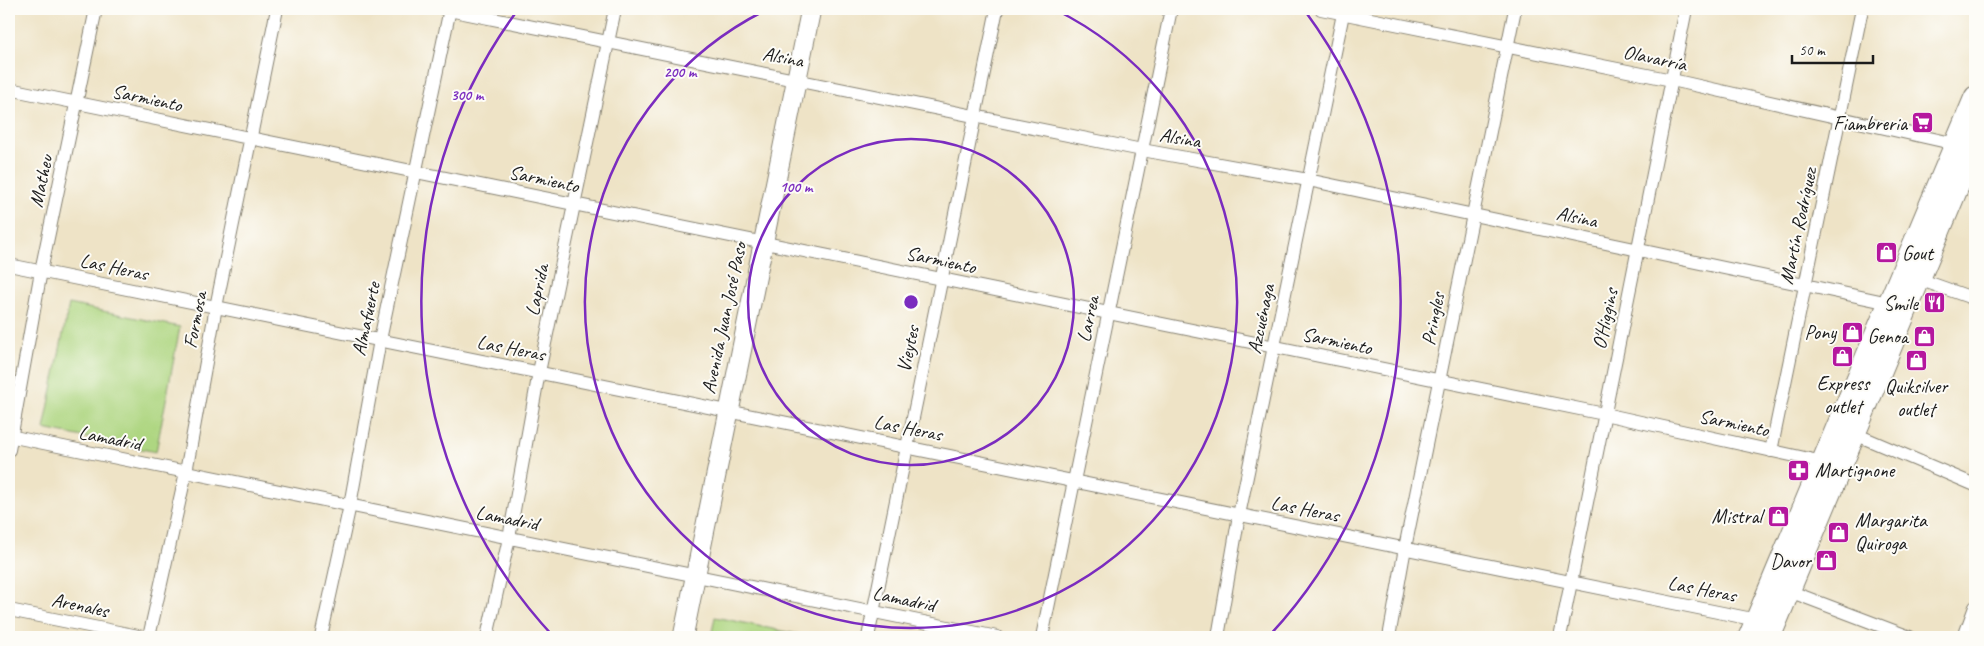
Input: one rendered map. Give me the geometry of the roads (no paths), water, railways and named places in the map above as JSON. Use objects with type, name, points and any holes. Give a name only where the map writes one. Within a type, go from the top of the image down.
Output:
[{"type":"main road","name":"Avenida Juan José Paso","points":[[682,637],[810,9]]},
{"type":"main road","points":[[1753,628],[1823,462],[1911,276],[1965,145],[1975,96]]},
{"type":"main road","points":[[1770,637],[1855,434],[1898,306]]},
{"type":"street","name":"Matheu","points":[[9,450],[41,271],[96,9]]},
{"type":"street","name":"Formosa","points":[[149,637],[186,472],[216,307],[277,9]]},
{"type":"street","name":"Alsina","points":[[448,9],[608,43],[975,114],[1142,150],[1308,180],[1804,284],[1898,306]]},
{"type":"street","name":"Almafuerte","points":[[322,637],[350,506],[380,340],[448,9]]},
{"type":"street","name":"Laprida","points":[[487,637],[509,538],[539,372],[615,9]]},
{"type":"street","name":"Vieytes","points":[[868,637],[997,9]]},
{"type":"street","name":"Larrea","points":[[1042,637],[1171,9]]},
{"type":"street","name":"Olavarría","points":[[1321,9],[1344,11],[1507,47],[1672,80],[1965,145]]},
{"type":"street","name":"Pringles","points":[[1389,637],[1405,548],[1514,9]]},
{"type":"street","name":"O'Higgins","points":[[1560,637],[1686,9]]},
{"type":"street","name":"Martín Rodríguez","points":[[1771,451],[1862,9]]},
{"type":"street","name":"Azcuénaga","points":[[1218,637],[1239,514],[1344,11]]},
{"type":"street","name":"Sarmiento","points":[[9,89],[1604,414],[1823,462]]},
{"type":"street","points":[[1965,145],[1975,129]]},
{"type":"street","name":"Las Heras","points":[[9,265],[1571,582],[1753,628],[1789,591]]},
{"type":"street","points":[[1911,276],[1975,299]]},
{"type":"street","points":[[1823,462],[1855,434],[1975,485]]},
{"type":"street","name":"Lamadrid","points":[[10,437],[998,637]]},
{"type":"street","points":[[1789,591],[1910,637]]},
{"type":"street","points":[[1964,637],[1975,607]]},
{"type":"street","name":"Arenales","points":[[9,610],[143,637]]},
{"type":"place","name":"Fiambreria","points":[[1923,123]]},
{"type":"place","name":"Gout","points":[[1886,253]]},
{"type":"place","name":"Smile","points":[[1934,303]]},
{"type":"place","name":"Pony","points":[[1852,332]]},
{"type":"place","name":"Genoa","points":[[1924,336]]},
{"type":"place","name":"Express outlet","points":[[1843,357]]},
{"type":"place","name":"Quiksilver outlet","points":[[1916,360]]},
{"type":"place","name":"Martignone","points":[[1799,470]]},
{"type":"place","name":"Mistral","points":[[1778,516]]},
{"type":"place","name":"Margarita Quiroga","points":[[1839,532]]},
{"type":"place","name":"Davor","points":[[1827,561]]}]
